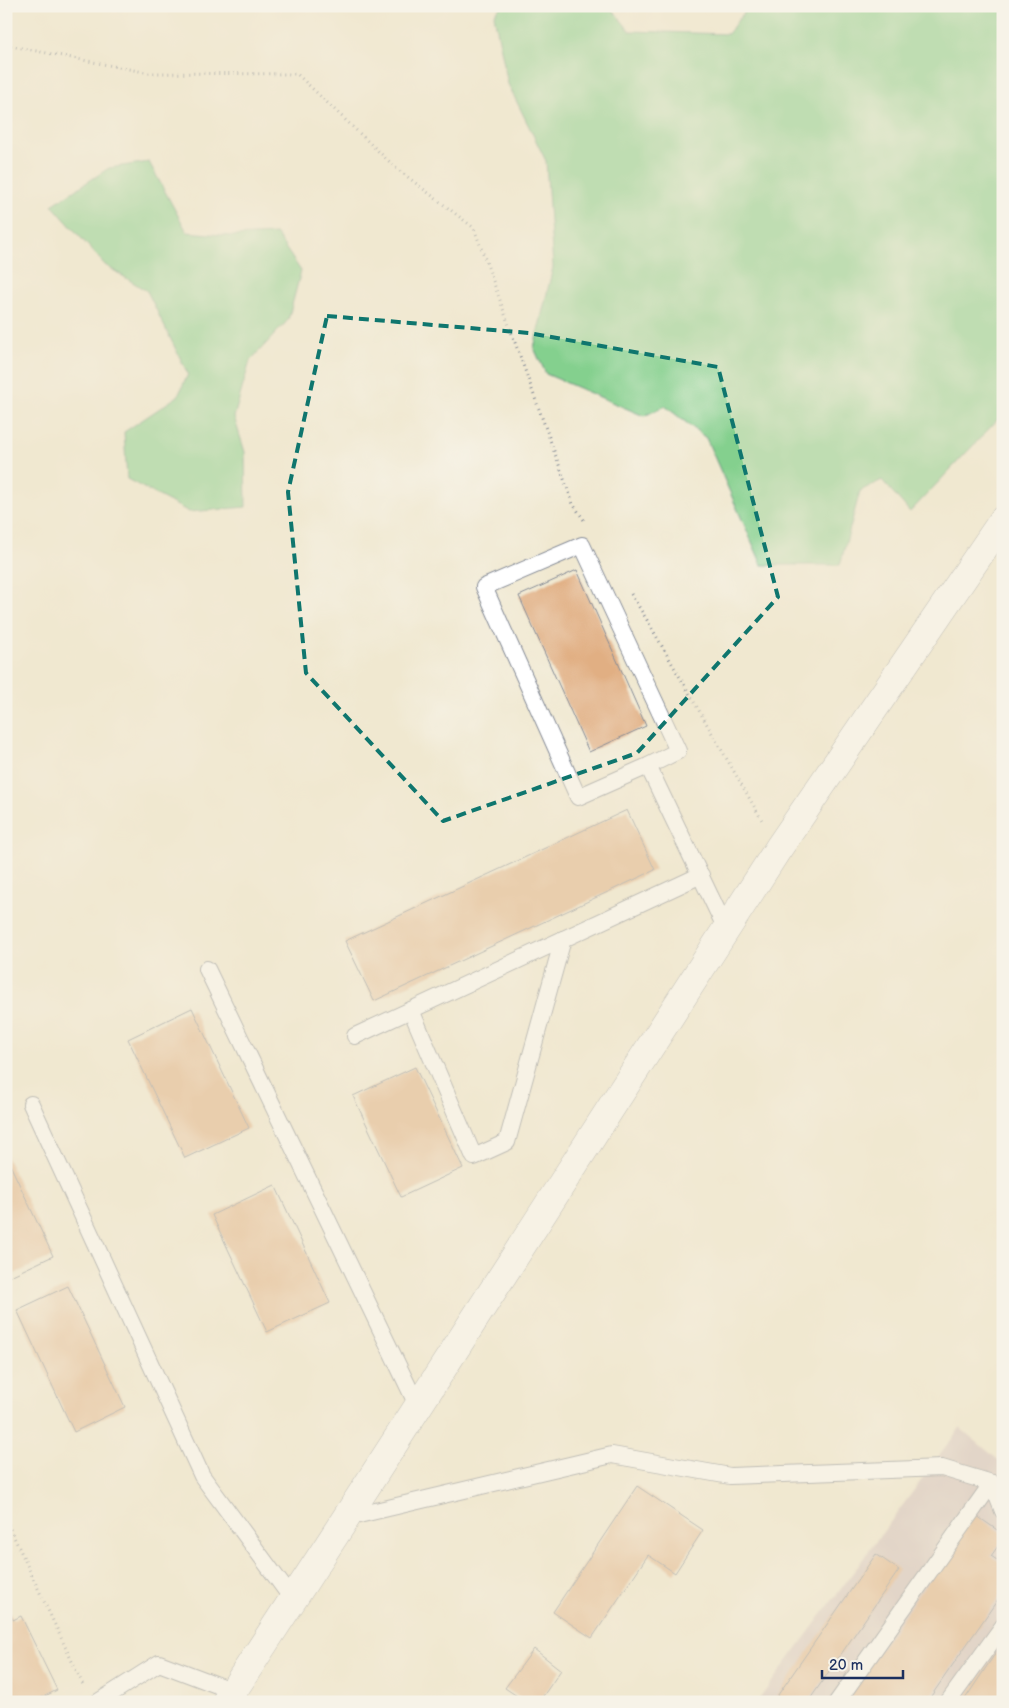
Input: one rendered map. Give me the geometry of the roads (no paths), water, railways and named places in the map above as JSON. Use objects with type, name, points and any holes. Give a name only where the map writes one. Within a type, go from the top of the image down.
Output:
[{"type":"street","points":[[229,1697],[778,849],[1003,520]]},
{"type":"lane","points":[[582,545],[678,751],[648,766],[578,797],[484,587],[582,545]]},
{"type":"lane","points":[[648,766],[726,929]]},
{"type":"lane","points":[[355,1036],[700,875]]},
{"type":"lane","points":[[411,1010],[474,1157],[507,1142],[563,939]]},
{"type":"lane","points":[[207,969],[418,1407]]},
{"type":"lane","points":[[31,1104],[202,1476],[293,1600]]},
{"type":"lane","points":[[346,1518],[612,1455],[730,1476],[942,1468],[992,1483]]},
{"type":"lane","points":[[992,1483],[1003,1511]]},
{"type":"lane","points":[[836,1702],[992,1483]]},
{"type":"lane","points":[[948,1702],[1003,1626]]},
{"type":"lane","points":[[92,1697],[159,1663],[229,1697]]}]
